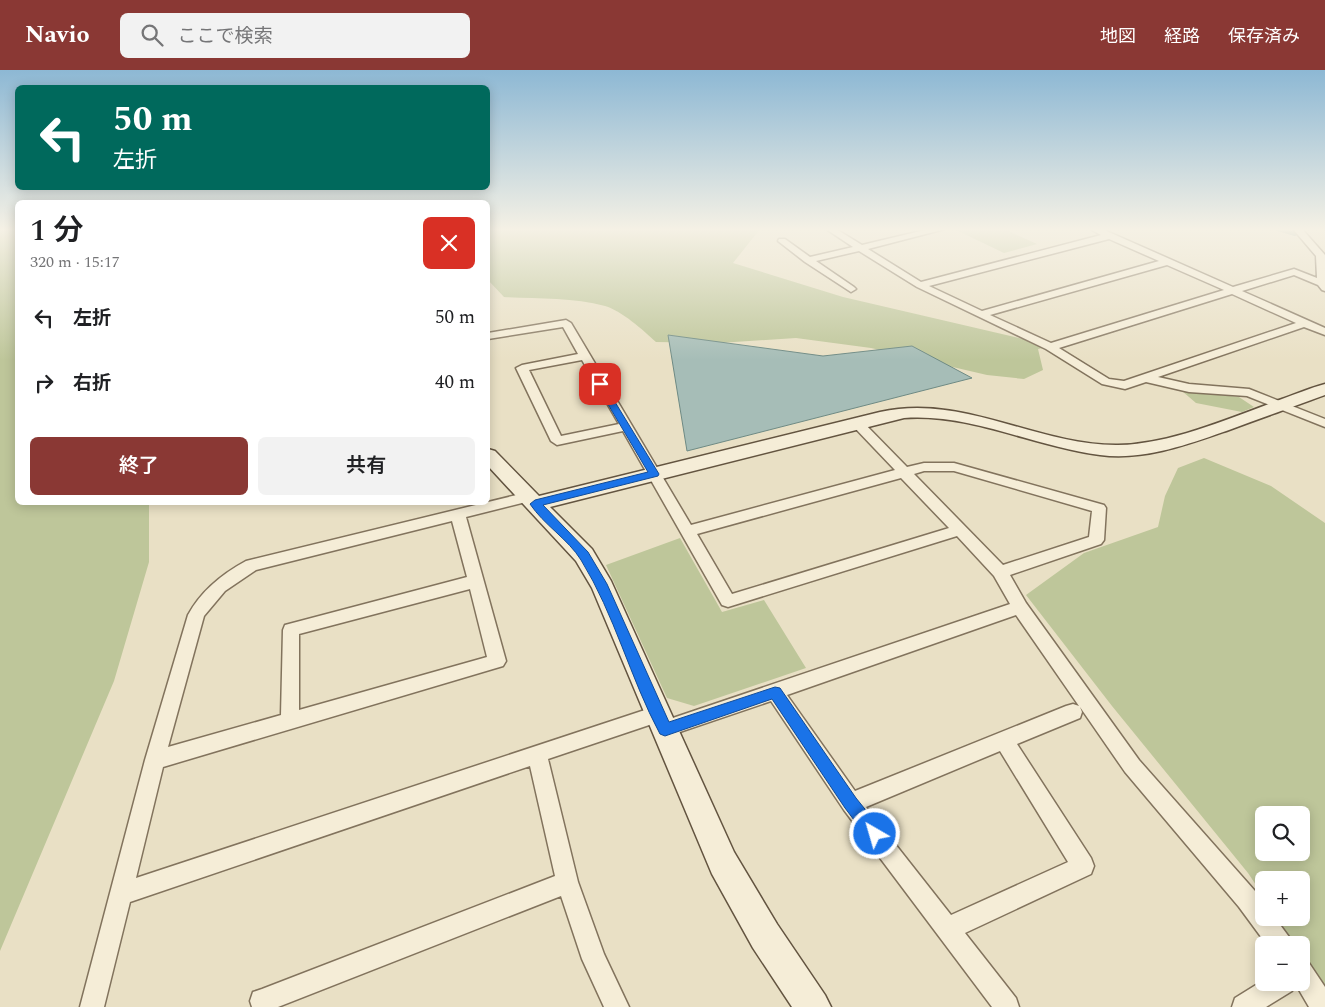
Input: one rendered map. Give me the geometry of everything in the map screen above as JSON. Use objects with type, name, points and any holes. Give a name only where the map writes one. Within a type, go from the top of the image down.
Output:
[{"type":"street","points":[[827,273],[851,289]]},
{"type":"street","points":[[900,273],[920,285],[1050,347],[1106,382],[1125,385],[1305,323]]},
{"type":"street","points":[[920,285],[967,273]]},
{"type":"street","points":[[981,314],[1129,273]]},
{"type":"street","points":[[1191,273],[1325,332]]},
{"type":"street","points":[[1050,347],[1292,273]]},
{"type":"street","points":[[1296,273],[1324,286]]},
{"type":"street","points":[[1322,273],[1324,286]]},
{"type":"street","points":[[490,336],[566,323],[728,601],[960,530]]},
{"type":"street","points":[[584,356],[522,368],[557,441],[625,426]]},
{"type":"street","points":[[1145,378],[1189,388],[1249,393],[1325,423]]},
{"type":"street","points":[[92,1007],[155,760],[196,615],[206,600],[233,574],[250,565],[458,515],[654,474],[857,422],[900,413],[933,413],[959,417],[1088,448],[1124,450],[1162,446],[1282,406],[1325,389]]},
{"type":"street","points":[[857,422],[1000,572],[1020,607],[1132,766],[1247,899],[1274,936]]},
{"type":"street","points":[[490,457],[584,555],[603,587],[723,863],[765,936],[813,1007]]},
{"type":"street","points":[[688,531],[924,467],[954,467],[1099,508],[1096,540],[1000,572]]},
{"type":"street","points":[[155,760],[496,661],[458,515]]},
{"type":"street","points":[[290,722],[291,630],[476,582]]},
{"type":"street","points":[[120,894],[537,754],[775,692],[1020,607]]},
{"type":"street","points":[[775,692],[851,803],[1008,1007]]},
{"type":"street","points":[[851,803],[1073,712]]},
{"type":"street","points":[[947,929],[1083,866],[1004,740]]},
{"type":"street","points":[[537,754],[567,882],[594,959],[617,1007]]},
{"type":"street","points":[[265,1007],[262,1001],[567,882]]},
{"type":"street","points":[[1310,986],[1323,1007]]},
{"type":"street","points":[[1244,1007],[1269,991]]},
{"type":"green space","points":[[0,273],[15,273],[15,505],[149,505],[149,562],[114,681],[0,951]]},
{"type":"green space","points":[[490,273],[764,273],[843,297],[1053,346],[1038,349],[1043,370],[1024,379],[987,375],[871,348],[796,338],[719,343],[656,342],[625,316],[612,308],[593,303],[568,300],[504,297],[490,282]]},
{"type":"green space","points":[[1182,391],[1239,397],[1254,407],[1242,412],[1196,403]]},
{"type":"green space","points":[[1204,458],[1271,486],[1325,523],[1325,991],[1310,968],[1310,936],[1289,936],[1282,926],[1310,926],[1310,871],[1255,871],[1255,884],[1112,706],[1026,595],[1084,553],[1158,527],[1165,496],[1178,468]]},
{"type":"green space","points":[[680,538],[722,612],[764,600],[806,668],[694,706],[667,698],[606,565]]},
{"type":"water","points":[[668,335],[823,356],[912,346],[972,378],[687,451]]},
{"type":"route","points":[[600,384],[654,474],[535,504],[584,555],[603,587],[665,729],[775,692],[851,803],[875,834]]}]
